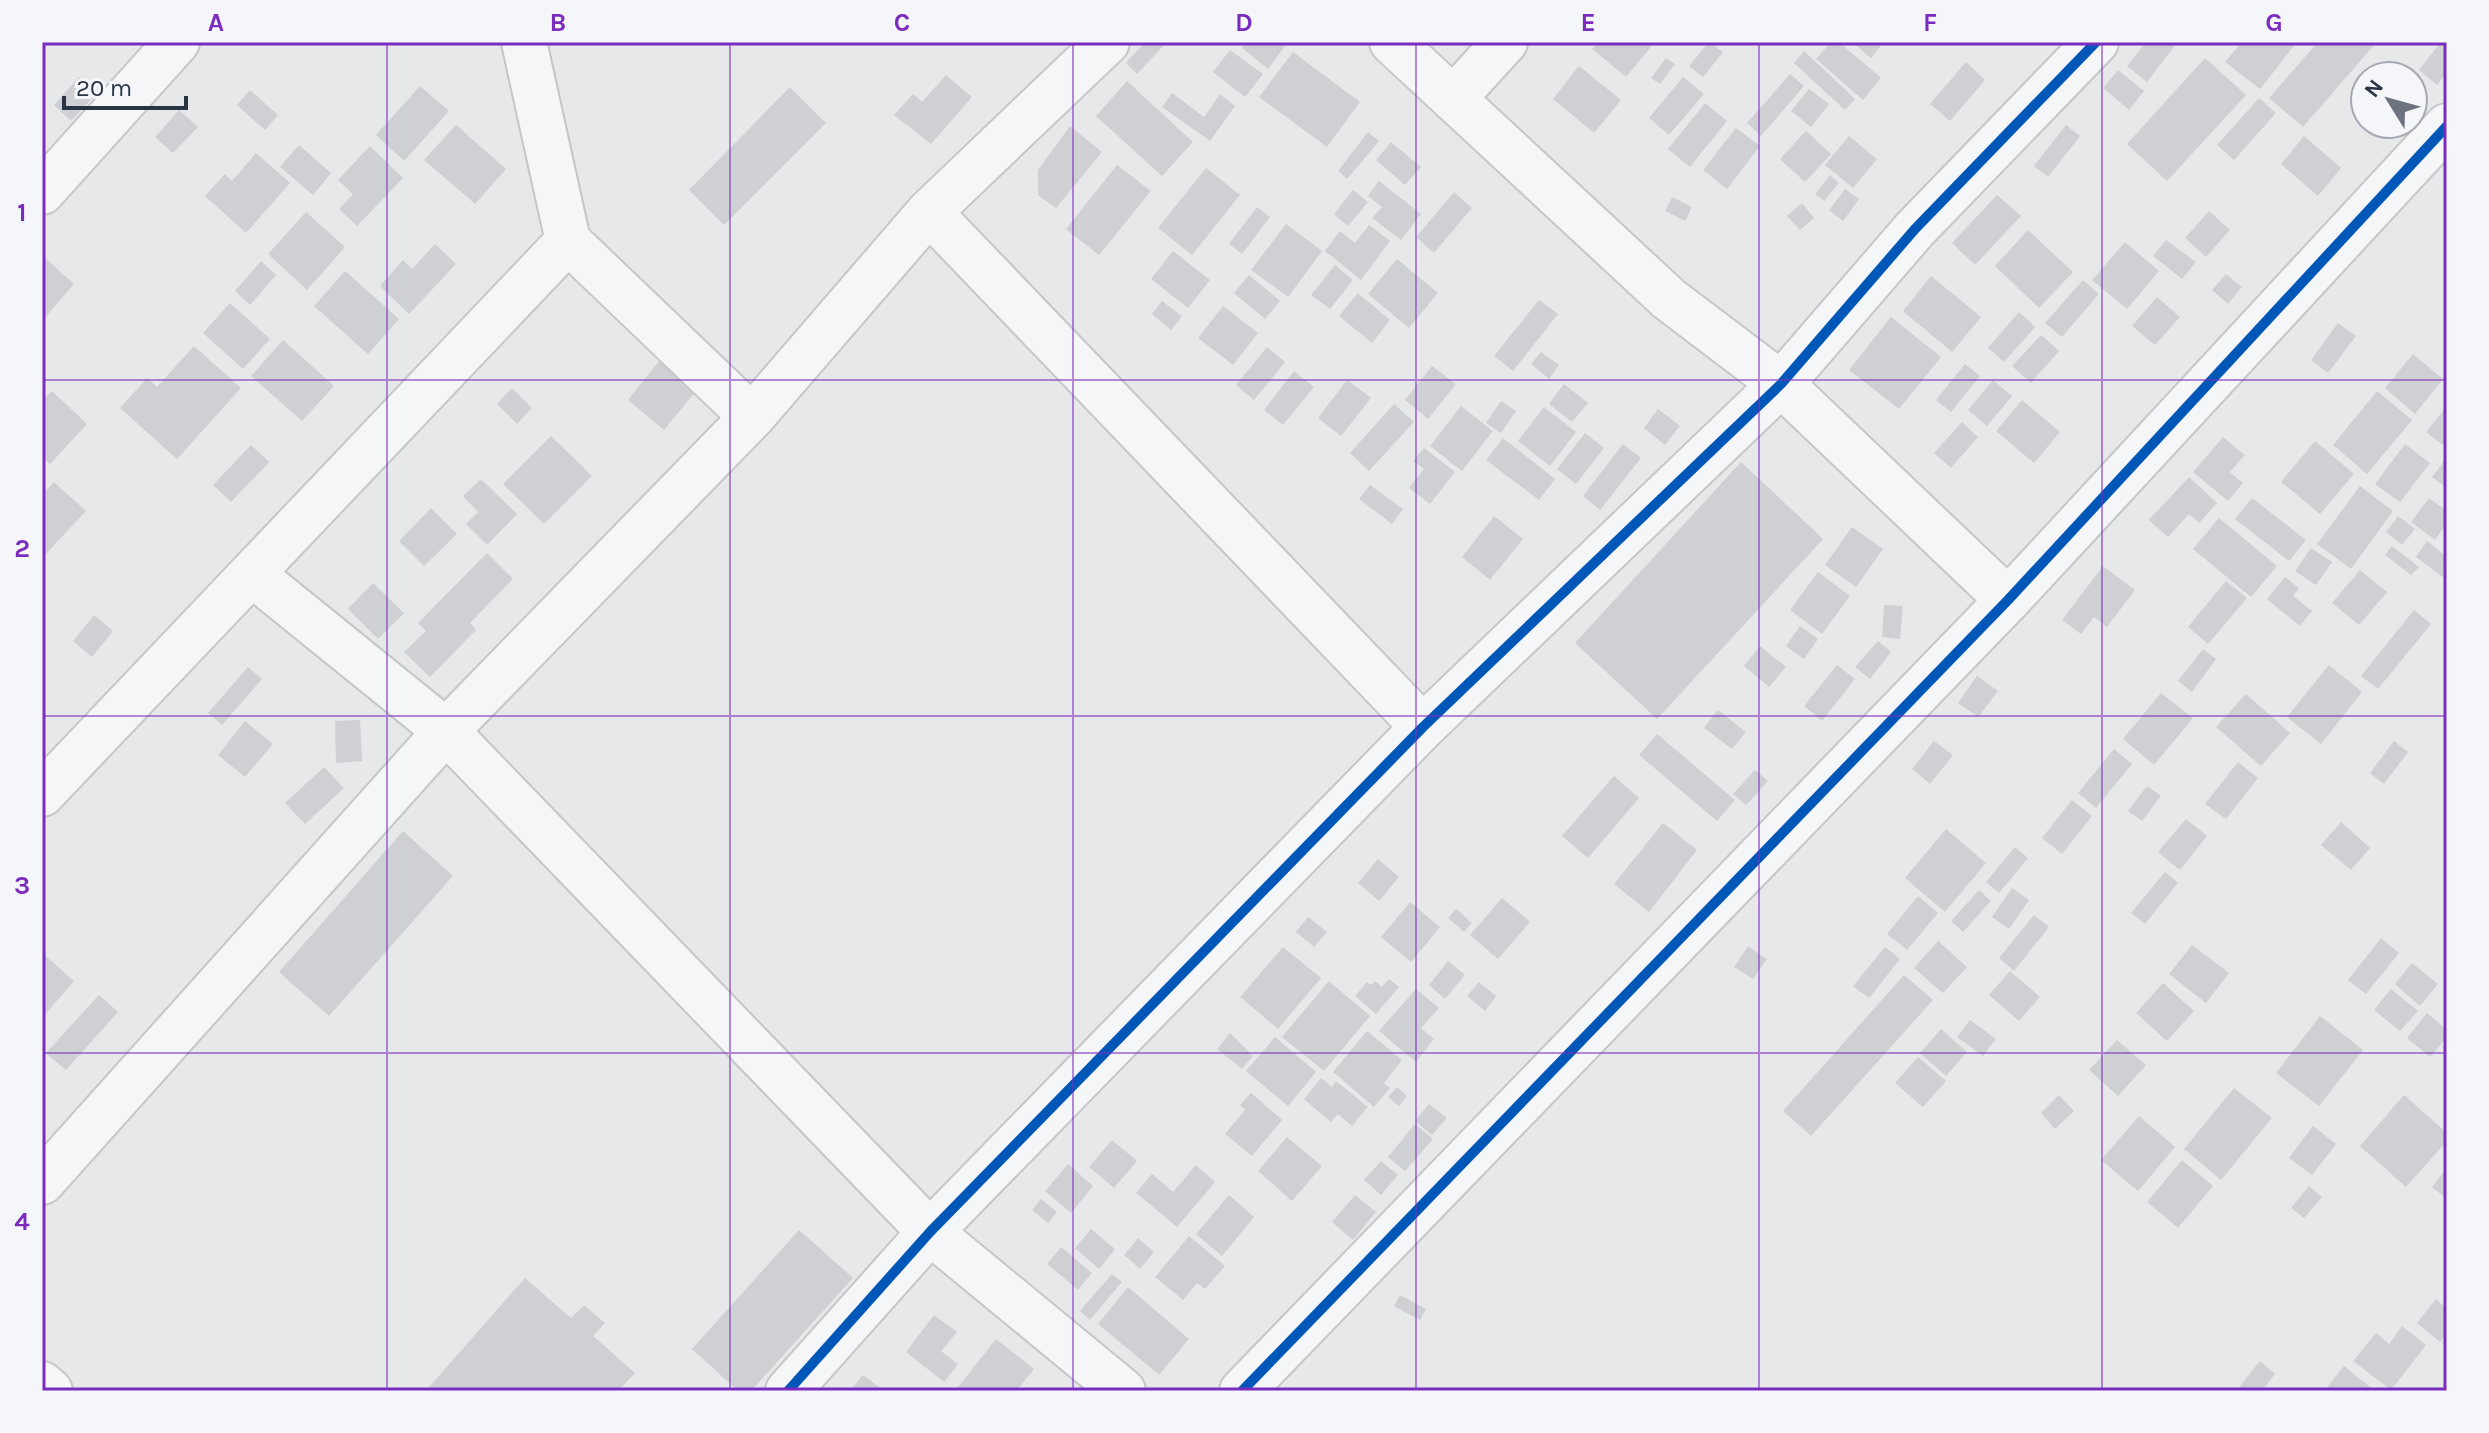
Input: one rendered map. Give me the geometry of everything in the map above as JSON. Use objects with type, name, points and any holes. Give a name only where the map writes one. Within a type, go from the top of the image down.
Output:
[{"type":"street","points":[[50,169],[177,42]]},
{"type":"street","points":[[524,42],[568,241],[752,417]]},
{"type":"street","points":[[42,1182],[446,731],[752,417],[929,212],[1107,42]]},
{"type":"street","points":[[1392,42],[1669,299],[1781,384],[2008,600]]},
{"type":"street","points":[[1453,99],[1505,42]]},
{"type":"street","points":[[788,1391],[930,1232],[1423,727],[1781,384],[1915,229],[2096,42]]},
{"type":"street","points":[[1242,1391],[2008,600],[2447,126]]},
{"type":"street","points":[[929,212],[1423,727]]},
{"type":"street","points":[[42,794],[568,241]]},
{"type":"street","points":[[252,574],[446,731],[930,1232],[1123,1391]]},
{"type":"street","points":[[42,1384],[50,1391]]},
{"type":"building","points":[[1145,42],[1167,42],[1137,74],[1126,63]]},
{"type":"building","points":[[1246,42],[1281,42],[1285,46],[1268,69],[1242,48]]},
{"type":"building","points":[[1598,42],[1655,42],[1626,77],[1592,49]]},
{"type":"building","points":[[1709,42],[1723,52],[1703,77],[1689,66]]},
{"type":"building","points":[[1831,42],[1839,42],[1881,78],[1863,100],[1816,59]]},
{"type":"building","points":[[1852,42],[1884,42],[1871,58]]},
{"type":"building","points":[[2146,42],[2176,44],[2147,82],[2127,66]]},
{"type":"building","points":[[2242,42],[2297,42],[2260,89],[2225,62]]},
{"type":"building","points":[[2318,42],[2370,42],[2374,45],[2361,60],[2349,60],[2349,74],[2303,127],[2269,98]]},
{"type":"building","points":[[2441,42],[2447,42],[2447,73],[2437,85],[2429,78],[2427,60]]},
{"type":"building","points":[[1230,50],[1263,74],[1245,97],[1213,72]]},
{"type":"building","points":[[1804,51],[1855,99],[1845,110],[1794,63]]},
{"type":"building","points":[[1293,52],[1360,102],[1327,147],[1259,97]]},
{"type":"building","points":[[1666,58],[1675,64],[1660,84],[1651,78]]},
{"type":"building","points":[[2205,58],[2246,95],[2167,181],[2127,144]]},
{"type":"building","points":[[1966,62],[1985,80],[1950,121],[1930,104]]},
{"type":"building","points":[[1579,66],[1621,100],[1594,133],[1553,99]]},
{"type":"building","points":[[2118,70],[2144,91],[2129,110],[2103,88]]},
{"type":"building","points":[[1790,74],[1804,86],[1761,136],[1747,123]]},
{"type":"building","points":[[946,75],[972,97],[931,144],[894,115],[913,94],[922,102]]},
{"type":"building","points":[[79,77],[96,94],[71,121],[54,105]]},
{"type":"building","points":[[1683,77],[1704,94],[1669,135],[1649,118]]},
{"type":"building","points":[[1127,81],[1193,142],[1162,176],[1096,116]]},
{"type":"building","points":[[420,86],[449,111],[404,161],[376,135]]},
{"type":"building","points":[[790,87],[826,123],[724,225],[689,190]]},
{"type":"building","points":[[1809,89],[1829,104],[1811,127],[1791,111]]},
{"type":"building","points":[[250,90],[278,115],[265,130],[237,105]]},
{"type":"building","points":[[1172,93],[1204,117],[1220,94],[1235,106],[1210,141],[1162,107]]},
{"type":"building","points":[[2259,98],[2276,113],[2234,160],[2217,145]]},
{"type":"building","points":[[1705,103],[1727,121],[1690,167],[1668,149]]},
{"type":"building","points":[[179,110],[198,127],[173,153],[155,137]]},
{"type":"building","points":[[456,125],[506,169],[475,204],[424,160]]},
{"type":"building","points":[[2066,125],[2080,136],[2048,177],[2034,166]]},
{"type":"building","points":[[1070,126],[1102,152],[1056,208],[1038,195],[1038,170]]},
{"type":"building","points":[[1736,128],[1760,146],[1727,189],[1703,170]]},
{"type":"building","points":[[1806,131],[1831,154],[1805,182],[1780,159]]},
{"type":"building","points":[[1368,132],[1379,141],[1347,179],[1338,171]]},
{"type":"building","points":[[1849,136],[1877,159],[1853,188],[1825,165]]},
{"type":"building","points":[[2304,136],[2341,168],[2318,196],[2281,164]]},
{"type":"building","points":[[1391,142],[1421,167],[1405,185],[1376,160]]},
{"type":"building","points":[[299,145],[331,173],[313,195],[280,167]]},
{"type":"building","points":[[370,146],[403,178],[357,226],[339,209],[353,194],[338,180]]},
{"type":"building","points":[[256,153],[290,183],[246,233],[205,196],[225,174],[232,181]]},
{"type":"building","points":[[1117,165],[1151,191],[1099,255],[1066,229]]},
{"type":"building","points":[[1206,168],[1240,195],[1192,255],[1158,228]]},
{"type":"building","points":[[1830,175],[1839,183],[1824,201],[1815,194]]},
{"type":"building","points":[[1379,181],[1421,214],[1401,240],[1372,218],[1382,207],[1368,196]]},
{"type":"building","points":[[1845,189],[1859,199],[1843,221],[1829,210]]},
{"type":"building","points":[[1353,190],[1368,202],[1348,226],[1334,214]]},
{"type":"building","points":[[1454,192],[1472,208],[1434,253],[1416,237]]},
{"type":"building","points":[[1997,195],[2021,216],[1975,265],[1952,243]]},
{"type":"building","points":[[1672,197],[1692,207],[1685,221],[1665,211]]},
{"type":"building","points":[[1802,203],[1814,218],[1800,230],[1787,216]]},
{"type":"building","points":[[1257,207],[1270,217],[1242,254],[1229,244]]},
{"type":"building","points":[[2209,211],[2230,230],[2206,257],[2185,238]]},
{"type":"building","points":[[306,212],[345,247],[307,290],[268,254]]},
{"type":"building","points":[[1286,224],[1322,251],[1288,297],[1251,270]]},
{"type":"building","points":[[1369,225],[1390,241],[1361,280],[1325,251],[1340,231],[1355,243]]},
{"type":"building","points":[[2028,230],[2073,272],[2039,308],[1995,266]]},
{"type":"building","points":[[2166,240],[2196,262],[2182,279],[2153,256]]},
{"type":"building","points":[[2125,242],[2159,271],[2127,309],[2092,280]]},
{"type":"building","points":[[435,244],[456,264],[409,314],[380,286],[403,260],[412,269]]},
{"type":"building","points":[[1173,251],[1210,280],[1188,308],[1151,279]]},
{"type":"building","points":[[44,257],[74,284],[42,321],[42,259]]},
{"type":"building","points":[[1397,259],[1438,293],[1409,328],[1368,294]]},
{"type":"building","points":[[261,261],[276,275],[250,305],[235,291]]},
{"type":"building","points":[[1335,265],[1353,280],[1330,309],[1311,295]]},
{"type":"building","points":[[345,271],[399,319],[368,354],[314,306]]},
{"type":"building","points":[[2226,274],[2242,287],[2228,304],[2212,290]]},
{"type":"building","points":[[1249,275],[1280,301],[1265,319],[1234,293]]},
{"type":"building","points":[[1931,276],[1981,317],[1952,352],[1903,311]]},
{"type":"building","points":[[2083,280],[2099,294],[2062,337],[2045,323]]},
{"type":"building","points":[[1358,293],[1390,320],[1372,343],[1339,316]]},
{"type":"building","points":[[2157,297],[2180,317],[2155,345],[2132,326]]},
{"type":"building","points":[[1539,300],[1558,314],[1513,371],[1494,356]]},
{"type":"building","points":[[1162,301],[1182,316],[1171,330],[1152,314]]},
{"type":"building","points":[[230,303],[270,339],[243,369],[203,333]]},
{"type":"building","points":[[1223,306],[1258,333],[1233,365],[1198,338]]},
{"type":"building","points":[[2019,312],[2035,327],[2004,362],[1988,348]]},
{"type":"building","points":[[1891,317],[1941,357],[1899,409],[1849,370]]},
{"type":"building","points":[[2338,323],[2356,336],[2328,373],[2311,360]]},
{"type":"building","points":[[2041,335],[2059,351],[2031,383],[2012,366]]},
{"type":"building","points":[[283,340],[334,386],[302,421],[251,376]]},
{"type":"building","points":[[194,346],[241,388],[177,459],[120,408],[147,378],[157,387]]},
{"type":"building","points":[[1267,347],[1285,362],[1254,400],[1236,385]]},
{"type":"building","points":[[1541,352],[1559,365],[1549,379],[1531,364]]},
{"type":"building","points":[[2413,354],[2443,379],[2415,414],[2385,388]]},
{"type":"building","points":[[659,361],[696,391],[664,430],[628,400]]},
{"type":"building","points":[[1965,364],[1980,376],[1951,412],[1936,400]]},
{"type":"building","points":[[1432,366],[1456,384],[1428,419],[1405,400]]},
{"type":"building","points":[[1294,371],[1314,387],[1283,425],[1264,410]]},
{"type":"building","points":[[1347,380],[1371,398],[1341,436],[1318,418]]},
{"type":"building","points":[[1993,380],[2012,396],[1987,426],[1968,410]]},
{"type":"building","points":[[1564,384],[1588,403],[1572,422],[1549,404]]},
{"type":"building","points":[[512,388],[532,408],[517,424],[497,404]]},
{"type":"building","points":[[52,391],[87,424],[50,464],[42,457],[42,401]]},
{"type":"building","points":[[2377,391],[2412,420],[2367,474],[2333,445]]},
{"type":"building","points":[[2022,400],[2060,432],[2034,463],[1996,431]]},
{"type":"building","points":[[1501,401],[1516,411],[1501,433],[1486,423]]},
{"type":"building","points":[[1394,404],[1414,422],[1369,471],[1350,453]]},
{"type":"building","points":[[1461,406],[1493,431],[1462,471],[1430,446]]},
{"type":"building","points":[[2447,406],[2447,439],[2443,445],[2426,432]]},
{"type":"building","points":[[1544,407],[1576,432],[1550,466],[1518,441]]},
{"type":"building","points":[[1658,409],[1680,426],[1665,445],[1644,428]]},
{"type":"building","points":[[1962,422],[1978,437],[1951,468],[1934,453]]},
{"type":"building","points":[[1585,433],[1604,448],[1576,484],[1557,469]]},
{"type":"building","points":[[551,436],[592,476],[544,524],[503,484]]},
{"type":"building","points":[[2223,437],[2245,455],[2230,472],[2243,483],[2228,501],[2193,472]]},
{"type":"building","points":[[1503,438],[1555,479],[1539,500],[1486,460]]},
{"type":"building","points":[[2315,441],[2354,474],[2320,514],[2281,482]]},
{"type":"building","points":[[1623,444],[1641,458],[1600,510],[1583,496]]},
{"type":"building","points":[[2405,444],[2430,463],[2400,502],[2375,484]]},
{"type":"building","points":[[251,445],[269,462],[231,502],[213,485]]},
{"type":"building","points":[[1424,448],[1455,472],[1430,504],[1409,488],[1424,469],[1413,461]]},
{"type":"building","points":[[2447,457],[2447,488],[2432,477]]},
{"type":"building","points":[[1741,462],[1823,539],[1657,719],[1575,643]]},
{"type":"building","points":[[2189,477],[2217,503],[2199,523],[2189,514],[2168,537],[2149,520]]},
{"type":"building","points":[[481,479],[517,514],[487,545],[466,524],[478,512],[463,496]]},
{"type":"building","points":[[54,482],[86,511],[42,558],[42,495]]},
{"type":"building","points":[[1370,485],[1403,509],[1392,524],[1359,499]]},
{"type":"building","points":[[2360,486],[2393,511],[2351,569],[2317,544]]},
{"type":"building","points":[[2252,498],[2306,540],[2289,561],[2235,519]]},
{"type":"building","points":[[2429,498],[2447,511],[2447,523],[2435,540],[2411,522]]},
{"type":"building","points":[[431,508],[457,534],[424,566],[399,541]]},
{"type":"building","points":[[1494,516],[1523,539],[1490,580],[1462,557]]},
{"type":"building","points":[[2398,516],[2415,529],[2402,545],[2386,532]]},
{"type":"building","points":[[2219,518],[2277,566],[2251,597],[2193,549]]},
{"type":"building","points":[[1852,527],[1883,549],[1856,587],[1825,565]]},
{"type":"building","points":[[2427,541],[2447,557],[2447,574],[2444,578],[2416,557]]},
{"type":"building","points":[[2392,546],[2419,567],[2411,575],[2385,555]]},
{"type":"building","points":[[2311,548],[2332,562],[2316,585],[2295,571]]},
{"type":"building","points":[[487,553],[513,579],[470,623],[476,630],[430,677],[404,652],[426,631],[418,623]]},
{"type":"building","points":[[2103,566],[2135,590],[2107,627],[2094,617],[2081,634],[2062,620]]},
{"type":"building","points":[[2360,570],[2387,592],[2359,625],[2332,603]]},
{"type":"building","points":[[1818,572],[1850,596],[1822,634],[1790,610]]},
{"type":"building","points":[[2285,577],[2299,588],[2293,596],[2312,611],[2300,626],[2267,599]]},
{"type":"building","points":[[2226,581],[2247,598],[2208,644],[2188,627]]},
{"type":"building","points":[[373,583],[404,613],[378,639],[348,609]]},
{"type":"building","points":[[1884,605],[1903,606],[1900,639],[1882,637]]},
{"type":"building","points":[[2414,610],[2431,624],[2378,689],[2361,676]]},
{"type":"building","points":[[94,615],[113,631],[92,657],[73,641]]},
{"type":"building","points":[[1800,626],[1818,639],[1804,659],[1786,646]]},
{"type":"building","points":[[1878,641],[1891,652],[1870,679],[1855,667]]},
{"type":"building","points":[[1760,646],[1786,667],[1769,687],[1744,666]]},
{"type":"building","points":[[2203,649],[2216,659],[2192,692],[2178,681]]},
{"type":"building","points":[[1837,665],[1855,679],[1822,721],[1804,706]]},
{"type":"building","points":[[2329,665],[2362,692],[2321,744],[2287,717]]},
{"type":"building","points":[[248,667],[262,679],[222,725],[208,713]]},
{"type":"building","points":[[1977,676],[1998,691],[1978,717],[1958,703]]},
{"type":"building","points":[[2161,693],[2193,718],[2154,765],[2123,739]]},
{"type":"building","points":[[2246,694],[2290,733],[2261,766],[2216,727]]},
{"type":"building","points":[[1718,710],[1746,732],[1732,749],[1704,728]]},
{"type":"building","points":[[360,720],[362,761],[336,763],[335,721]]},
{"type":"building","points":[[245,721],[273,744],[245,777],[218,755]]},
{"type":"building","points":[[1657,734],[1735,800],[1717,821],[1639,755]]},
{"type":"building","points":[[1934,741],[1953,755],[1930,784],[1912,769]]},
{"type":"building","points":[[2394,741],[2408,752],[2384,784],[2370,773]]},
{"type":"building","points":[[2114,749],[2132,764],[2096,808],[2078,793]]},
{"type":"building","points":[[2238,762],[2258,778],[2226,819],[2205,804]]},
{"type":"building","points":[[324,767],[344,788],[305,824],[285,803]]},
{"type":"building","points":[[1755,770],[1768,781],[1746,805],[1733,794]]},
{"type":"building","points":[[1614,776],[1639,798],[1588,858],[1562,836]]},
{"type":"building","points":[[2147,786],[2161,796],[2142,821],[2128,811]]},
{"type":"building","points":[[2072,800],[2092,816],[2062,854],[2042,838]]},
{"type":"building","points":[[2186,819],[2207,836],[2180,870],[2158,852]]},
{"type":"building","points":[[2341,822],[2370,848],[2351,870],[2321,845]]},
{"type":"building","points":[[1663,823],[1697,850],[1649,912],[1614,884]]},
{"type":"building","points":[[1946,829],[1986,863],[1945,912],[1905,878]]},
{"type":"building","points":[[403,831],[453,876],[329,1016],[279,972]]},
{"type":"building","points":[[2015,847],[2028,858],[1999,893],[1986,882]]},
{"type":"building","points":[[1378,859],[1399,877],[1379,901],[1358,883]]},
{"type":"building","points":[[2165,872],[2178,883],[2145,924],[2131,913]]},
{"type":"building","points":[[2012,888],[2029,900],[2009,929],[1992,917]]},
{"type":"building","points":[[1979,890],[1991,901],[1963,932],[1951,921]]},
{"type":"building","points":[[1918,896],[1938,913],[1907,950],[1887,934]]},
{"type":"building","points":[[1502,898],[1530,922],[1498,959],[1470,935]]},
{"type":"building","points":[[1410,902],[1440,927],[1411,962],[1381,937]]},
{"type":"building","points":[[1456,909],[1472,923],[1464,932],[1448,918]]},
{"type":"building","points":[[2034,915],[2049,927],[2014,971],[1999,958]]},
{"type":"building","points":[[1308,917],[1327,932],[1314,947],[1296,932]]},
{"type":"building","points":[[2381,938],[2399,953],[2366,994],[2348,980]]},
{"type":"building","points":[[1938,941],[1967,967],[1943,993],[1914,968]]},
{"type":"building","points":[[2192,945],[2229,973],[2206,1003],[2169,974]]},
{"type":"building","points":[[1748,946],[1767,959],[1753,979],[1734,967]]},
{"type":"building","points":[[1283,947],[1321,978],[1278,1029],[1240,997]]},
{"type":"building","points":[[1885,947],[1900,959],[1869,998],[1853,986]]},
{"type":"building","points":[[42,953],[74,981],[42,1018]]},
{"type":"building","points":[[1448,961],[1465,975],[1445,999],[1429,985]]},
{"type":"building","points":[[2412,963],[2438,984],[2420,1006],[2395,984]]},
{"type":"building","points":[[2010,971],[2040,997],[2019,1021],[1989,995]]},
{"type":"building","points":[[1904,975],[1933,1000],[1811,1136],[1783,1111]]},
{"type":"building","points":[[1389,979],[1399,987],[1376,1014],[1355,996],[1367,982],[1371,985],[1375,981],[1382,987]]},
{"type":"building","points":[[1329,981],[1370,1016],[1324,1071],[1282,1037]]},
{"type":"building","points":[[1479,982],[1496,996],[1485,1011],[1467,996]]},
{"type":"building","points":[[2163,983],[2194,1011],[2167,1041],[2136,1013]]},
{"type":"building","points":[[1416,989],[1439,1008],[1421,1028],[1434,1039],[1416,1062],[1379,1031]]},
{"type":"building","points":[[2391,989],[2418,1011],[2400,1031],[2374,1010]]},
{"type":"building","points":[[99,995],[118,1012],[66,1070],[46,1053]]},
{"type":"building","points":[[2427,1013],[2447,1030],[2447,1037],[2430,1057],[2407,1038]]},
{"type":"building","points":[[2320,1016],[2363,1050],[2319,1106],[2276,1073]]},
{"type":"building","points":[[1970,1020],[1996,1039],[1983,1056],[1957,1037]]},
{"type":"building","points":[[1941,1029],[1967,1052],[1946,1076],[1920,1053]]},
{"type":"building","points":[[1367,1031],[1402,1060],[1384,1083],[1390,1088],[1374,1107],[1333,1072]]},
{"type":"building","points":[[1230,1033],[1253,1056],[1242,1069],[1217,1049]]},
{"type":"building","points":[[1275,1037],[1316,1072],[1288,1106],[1246,1071]]},
{"type":"building","points":[[2117,1040],[2146,1065],[2118,1096],[2089,1070]]},
{"type":"building","points":[[1918,1057],[1946,1081],[1923,1107],[1895,1083]]},
{"type":"building","points":[[1321,1078],[1332,1087],[1336,1081],[1368,1107],[1352,1126],[1338,1114],[1331,1122],[1304,1099]]},
{"type":"building","points":[[1397,1087],[1407,1096],[1399,1106],[1388,1097]]},
{"type":"building","points":[[2234,1088],[2272,1118],[2221,1180],[2184,1149]]},
{"type":"building","points":[[1251,1093],[1282,1120],[1252,1156],[1225,1134],[1245,1110],[1240,1105]]},
{"type":"building","points":[[2059,1095],[2074,1111],[2055,1129],[2041,1113]]},
{"type":"building","points":[[2404,1095],[2447,1133],[2447,1141],[2406,1187],[2360,1146]]},
{"type":"building","points":[[1429,1104],[1447,1118],[1432,1135],[1415,1121]]},
{"type":"building","points":[[2139,1116],[2175,1147],[2138,1191],[2101,1160]]},
{"type":"building","points":[[1415,1124],[1433,1139],[1405,1171],[1388,1157]]},
{"type":"building","points":[[2313,1126],[2336,1144],[2312,1175],[2289,1158]]},
{"type":"building","points":[[1287,1137],[1322,1166],[1292,1201],[1258,1171]]},
{"type":"building","points":[[1112,1140],[1137,1161],[1114,1188],[1089,1167]]},
{"type":"building","points":[[2182,1160],[2213,1186],[2178,1228],[2147,1202]]},
{"type":"building","points":[[1381,1161],[1398,1175],[1381,1195],[1364,1180]]},
{"type":"building","points":[[1068,1164],[1093,1186],[1071,1213],[1045,1191]]},
{"type":"building","points":[[1196,1165],[1215,1182],[1177,1227],[1136,1193],[1152,1174],[1173,1192]]},
{"type":"building","points":[[2447,1168],[2447,1199],[2432,1187]]},
{"type":"building","points":[[2309,1186],[2322,1197],[2304,1218],[2291,1208]]},
{"type":"building","points":[[1229,1195],[1254,1217],[1222,1256],[1196,1234]]},
{"type":"building","points":[[1355,1195],[1376,1212],[1353,1240],[1332,1222]]},
{"type":"building","points":[[1041,1199],[1057,1212],[1048,1223],[1032,1210]]},
{"type":"building","points":[[1091,1229],[1115,1249],[1099,1269],[1075,1248]]},
{"type":"building","points":[[799,1230],[853,1278],[751,1391],[738,1391],[692,1349]]},
{"type":"building","points":[[1189,1236],[1225,1266],[1205,1289],[1197,1283],[1183,1300],[1155,1277]]},
{"type":"building","points":[[1138,1238],[1154,1252],[1140,1269],[1124,1255]]},
{"type":"building","points":[[1061,1247],[1092,1273],[1078,1290],[1047,1264]]},
{"type":"building","points":[[1112,1274],[1122,1282],[1090,1320],[1080,1311]]},
{"type":"building","points":[[525,1278],[571,1318],[584,1305],[605,1323],[593,1336],[635,1373],[618,1391],[434,1391],[429,1387]]},
{"type":"building","points":[[1128,1287],[1189,1339],[1159,1375],[1098,1324]]},
{"type":"building","points":[[1400,1295],[1426,1309],[1420,1320],[1394,1306]]},
{"type":"building","points":[[2436,1299],[2447,1309],[2447,1333],[2440,1342],[2417,1323]]},
{"type":"building","points":[[934,1315],[957,1332],[941,1351],[958,1364],[944,1382],[906,1352]]},
{"type":"building","points":[[2402,1326],[2426,1345],[2391,1390],[2353,1361],[2376,1333],[2389,1344]]},
{"type":"building","points":[[996,1339],[1034,1369],[1016,1391],[955,1391]]},
{"type":"building","points":[[2260,1361],[2275,1374],[2262,1391],[2236,1391]]},
{"type":"building","points":[[2344,1366],[2375,1391],[2324,1391]]},
{"type":"building","points":[[863,1375],[884,1391],[850,1391]]},
{"type":"cycle path","points":[[788,1391],[930,1232],[1423,727],[1781,384],[1915,229],[2096,42]]},
{"type":"cycle path","points":[[1242,1391],[2008,600],[2447,126]]}]
